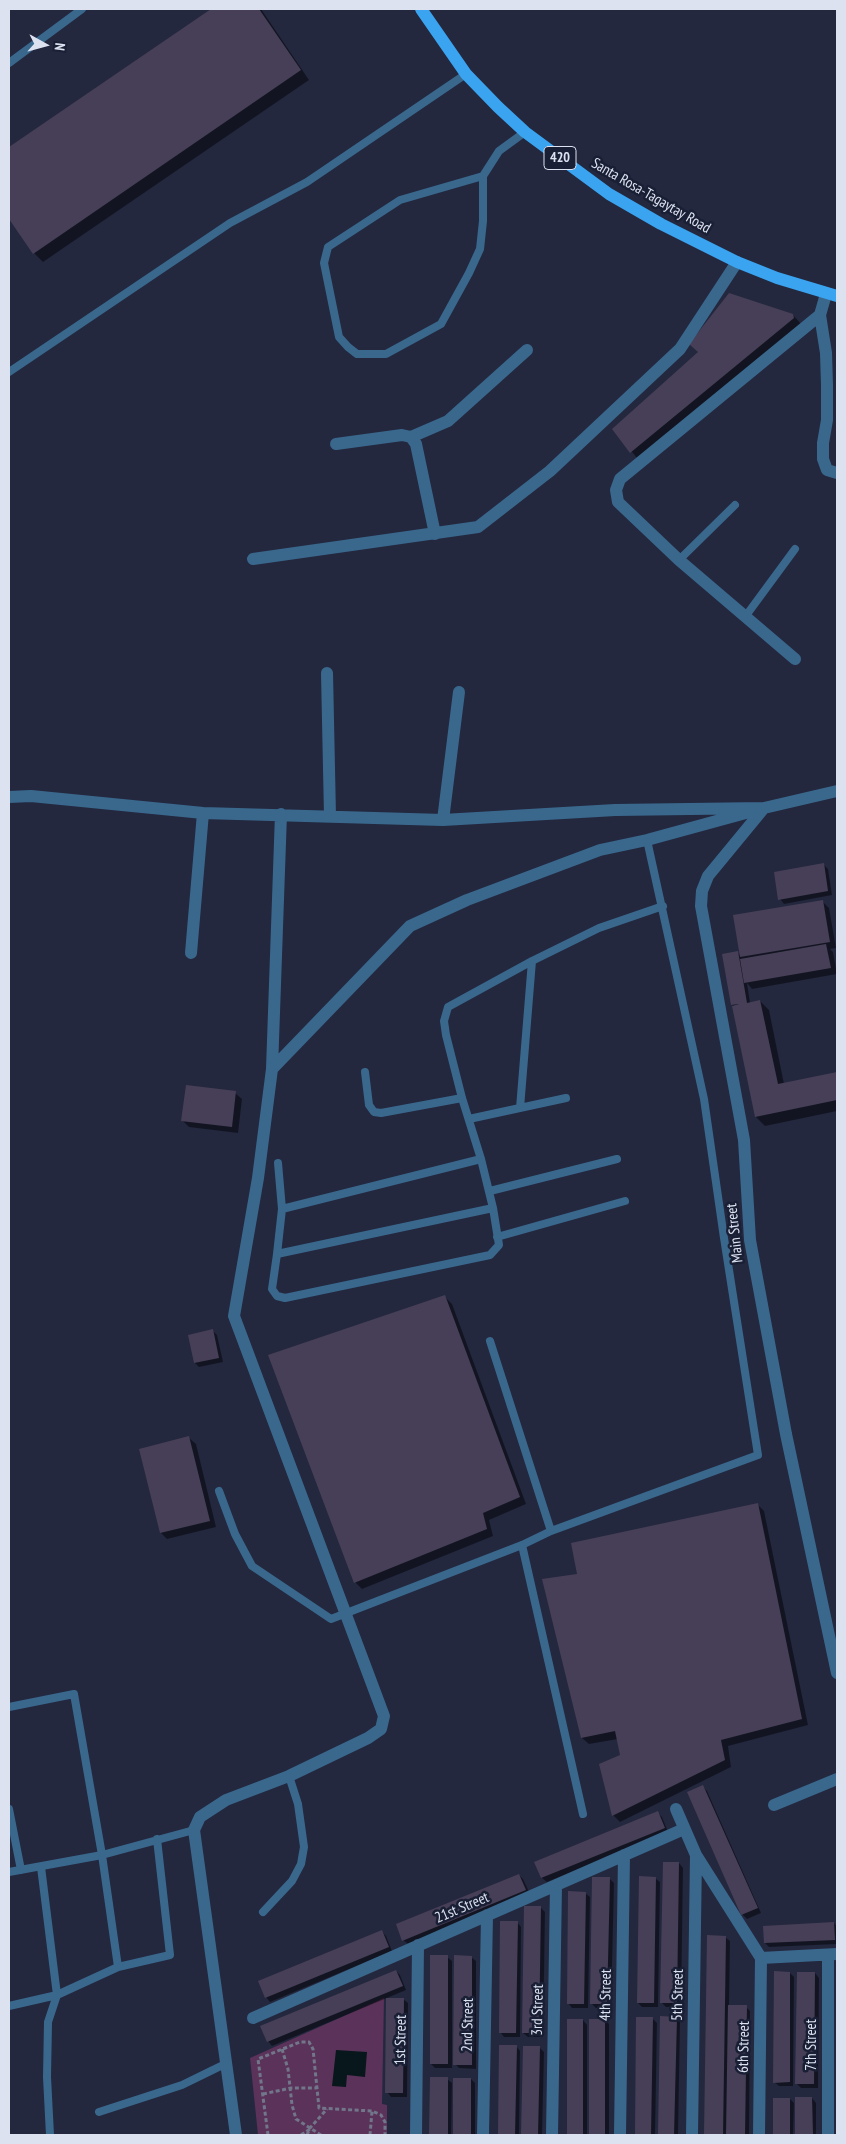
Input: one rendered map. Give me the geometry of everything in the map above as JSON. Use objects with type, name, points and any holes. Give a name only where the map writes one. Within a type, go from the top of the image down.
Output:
[{"type":"main road","name":"Santa Rosa-Tagaytay Road","points":[[421,9],[466,74],[524,132],[610,194],[661,224],[737,262],[777,278],[832,295]]},
{"type":"street","points":[[253,559],[478,527],[550,471],[680,348],[737,262]]},
{"type":"street","points":[[795,660],[678,560],[618,502],[616,490],[620,479],[820,315],[832,295]]},
{"type":"street","points":[[820,315],[826,353],[827,385],[827,420],[823,459],[827,470],[837,473]]},
{"type":"street","points":[[336,444],[402,435],[411,437],[448,421],[528,350]]},
{"type":"street","points":[[411,437],[416,444],[435,534]]},
{"type":"street","points":[[327,673],[330,816]]},
{"type":"street","points":[[443,820],[458,692]]},
{"type":"street","points":[[272,1069],[410,926],[467,900],[600,850],[647,840],[764,808],[837,791]]},
{"type":"street","points":[[9,797],[31,796],[203,813],[443,820],[615,810],[764,808]]},
{"type":"street","name":"Main Street","points":[[764,808],[708,876],[702,891],[701,906],[744,1140],[750,1240],[786,1434],[837,1673]]},
{"type":"street","points":[[191,953],[203,813]]},
{"type":"street","points":[[236,2135],[194,1830],[200,1817],[226,1800],[289,1776],[368,1738],[381,1729],[384,1716],[234,1316],[258,1178],[272,1069],[282,814]]},
{"type":"street","points":[[774,1806],[837,1779]]},
{"type":"street","points":[[676,1809],[696,1855],[761,1958],[833,1955]]},
{"type":"street","name":"21st Street","points":[[253,2018],[418,1944],[684,1829]]},
{"type":"street","name":"4th Street","points":[[620,2135],[624,1855]]},
{"type":"street","name":"5th Street","points":[[692,2135],[696,1855]]},
{"type":"street","name":"3rd Street","points":[[552,2135],[556,1885]]},
{"type":"street","name":"2nd Street","points":[[483,2135],[487,1915]]},
{"type":"street","name":"1st Street","points":[[416,2135],[418,1944]]},
{"type":"street","name":"7th Street","points":[[828,2135],[833,1955]]},
{"type":"street","name":"6th Street","points":[[759,2135],[761,1958]]},
{"type":"lane","points":[[9,63],[82,9]]},
{"type":"lane","points":[[9,372],[230,223],[307,182],[466,74]]},
{"type":"lane","points":[[483,176],[400,200],[328,247],[324,263],[339,337],[348,347],[358,354],[386,354],[442,324],[480,248],[483,221],[483,176],[498,151],[524,132]]},
{"type":"lane","points":[[678,560],[735,505]]},
{"type":"lane","points":[[745,617],[795,549]]},
{"type":"lane","points":[[219,1490],[235,1534],[252,1566],[331,1619],[522,1545],[551,1531],[758,1455],[704,1099],[647,840]]},
{"type":"lane","points":[[278,1163],[282,1209],[272,1289],[277,1296],[285,1298],[490,1255],[499,1245],[498,1237],[490,1191],[462,1098],[446,1035],[444,1021],[448,1007],[532,961],[599,928],[662,906]]},
{"type":"lane","points":[[520,1108],[532,961]]},
{"type":"lane","points":[[365,1072],[369,1105],[374,1112],[381,1113],[462,1098]]},
{"type":"lane","points":[[469,1119],[566,1098]]},
{"type":"lane","points":[[282,1209],[481,1158]]},
{"type":"lane","points":[[490,1191],[616,1159]]},
{"type":"lane","points":[[498,1237],[625,1201]]},
{"type":"lane","points":[[277,1254],[493,1208]]},
{"type":"lane","points":[[490,1341],[551,1531]]},
{"type":"lane","points":[[522,1545],[584,1814]]},
{"type":"lane","points":[[9,1707],[74,1694],[102,1855],[118,1967]]},
{"type":"lane","points":[[263,1912],[292,1881],[301,1864],[304,1848],[298,1804],[289,1776]]},
{"type":"lane","points":[[9,1809],[21,1870]]},
{"type":"lane","points":[[9,1872],[102,1855],[194,1830]]},
{"type":"lane","points":[[9,2006],[57,1995],[118,1967],[170,1955],[157,1839]]},
{"type":"lane","points":[[41,1866],[57,1995],[48,2022],[47,2077],[50,2135]]},
{"type":"lane","points":[[99,2112],[182,2085],[225,2064]]},
{"type":"path","points":[[268,2135],[258,2059],[300,2042],[310,2042],[314,2049],[319,2108],[372,2111],[381,2115],[385,2122],[385,2135]]},
{"type":"path","points":[[282,2049],[288,2068],[292,2104],[296,2119],[321,2135]]},
{"type":"path","points":[[263,2094],[291,2088],[317,2088]]},
{"type":"path","points":[[301,2135],[328,2108]]},
{"type":"path","points":[[370,2135],[372,2111]]},
{"type":"path","points":[[307,2135],[310,2128]]},
{"type":"shaded area","points":[[384,1998],[382,2104],[387,2105],[387,2135],[258,2135],[250,2058]]},
{"type":"shaded area","points":[[336,2050],[367,2052],[365,2077],[347,2075],[346,2087],[332,2086]]},
{"type":"building","points":[[211,9],[259,9],[301,70],[33,254],[9,219],[9,147]]},
{"type":"building","points":[[729,293],[793,314],[794,318],[630,453],[612,429],[698,352],[689,344]]},
{"type":"building","points":[[824,863],[828,891],[778,900],[774,872]]},
{"type":"building","points":[[823,900],[830,942],[740,957],[733,915]]},
{"type":"building","points":[[826,944],[831,968],[744,983],[740,959]]},
{"type":"building","points":[[738,951],[747,1003],[760,1000],[778,1084],[837,1072],[837,1100],[755,1117],[732,1006],[739,1004],[731,1005],[722,954]]},
{"type":"building","points":[[186,1085],[236,1091],[232,1127],[181,1121]]},
{"type":"building","points":[[445,1295],[520,1497],[483,1513],[487,1529],[354,1583],[268,1355]]},
{"type":"building","points":[[213,1329],[219,1358],[194,1363],[188,1335]]},
{"type":"building","points":[[189,1436],[210,1521],[160,1533],[139,1449]]},
{"type":"building","points":[[758,1503],[802,1719],[721,1740],[725,1760],[612,1816],[599,1764],[620,1755],[615,1731],[581,1738],[542,1579],[577,1574],[571,1543]]},
{"type":"building","points":[[703,1785],[758,1908],[741,1915],[687,1792]]},
{"type":"building","points":[[658,1811],[665,1828],[541,1878],[534,1862]]},
{"type":"building","points":[[663,1862],[679,1862],[677,2003],[660,2003]]},
{"type":"building","points":[[519,1874],[526,1890],[402,1941],[396,1924]]},
{"type":"building","points":[[639,1876],[656,1877],[654,2003],[637,2003]]},
{"type":"building","points":[[592,1877],[610,1877],[607,2004],[590,2004]]},
{"type":"building","points":[[568,1891],[586,1892],[584,2004],[567,2004]]},
{"type":"building","points":[[524,1906],[541,1906],[539,2033],[522,2033]]},
{"type":"building","points":[[500,1921],[518,1921],[516,2033],[499,2033]]},
{"type":"building","points":[[834,1922],[835,1940],[764,1943],[763,1926]]},
{"type":"building","points":[[382,1930],[389,1947],[265,1998],[258,1981]]},
{"type":"building","points":[[707,1935],[726,1936],[723,2135],[704,2135]]},
{"type":"building","points":[[430,1955],[448,1955],[448,2064],[430,2064]]},
{"type":"building","points":[[454,1955],[472,1956],[472,2065],[453,2065]]},
{"type":"building","points":[[396,1970],[403,1986],[267,2042],[260,2026]]},
{"type":"building","points":[[774,1971],[790,1972],[790,2082],[773,2083]]},
{"type":"building","points":[[797,1972],[815,1972],[814,2084],[795,2084]]},
{"type":"building","points":[[386,1998],[404,1998],[403,2093],[385,2093]]},
{"type":"building","points":[[728,2005],[747,2005],[745,2135],[726,2135]]},
{"type":"building","points":[[660,2016],[677,2017],[674,2135],[658,2135]]},
{"type":"building","points":[[636,2017],[653,2017],[651,2135],[635,2135]]},
{"type":"building","points":[[567,2019],[583,2019],[583,2135],[567,2135]]},
{"type":"building","points":[[589,2019],[605,2019],[605,2135],[589,2135]]},
{"type":"building","points":[[499,2045],[517,2045],[515,2135],[498,2135]]},
{"type":"building","points":[[523,2046],[540,2046],[538,2135],[521,2135]]},
{"type":"building","points":[[430,2077],[448,2077],[448,2135],[429,2135]]},
{"type":"building","points":[[453,2078],[471,2078],[471,2135],[453,2135]]},
{"type":"building","points":[[795,2097],[812,2097],[813,2135],[795,2135]]},
{"type":"building","points":[[773,2098],[790,2098],[790,2135],[773,2135]]}]
